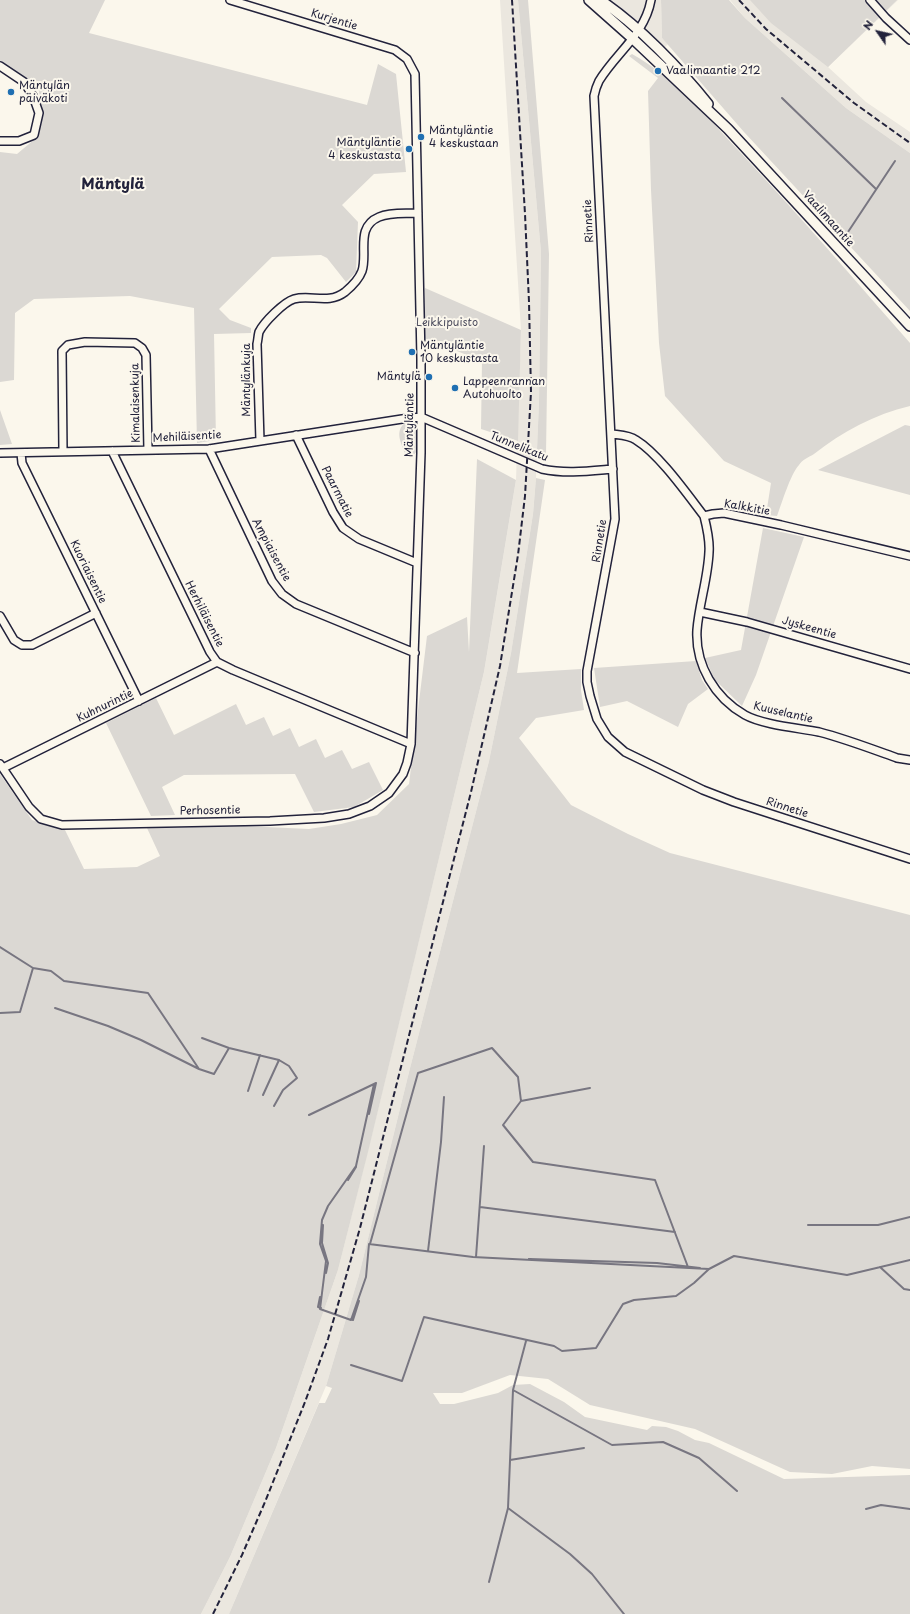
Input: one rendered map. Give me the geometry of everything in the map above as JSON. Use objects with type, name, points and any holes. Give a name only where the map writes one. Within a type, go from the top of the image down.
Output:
[{"type":"main road","name":"Vaalimaantie","points":[[589,0],[633,39],[728,129],[910,326]]},
{"type":"main road","name":"Vaalimaantie","points":[[600,0],[639,30],[692,84],[728,129]]},
{"type":"street","name":"Kurjentie","points":[[230,0],[395,50],[407,59]]},
{"type":"street","name":"Rinnetie","points":[[651,0],[649,10],[639,30],[599,82],[594,96],[612,434],[615,519],[587,671],[587,682],[590,696],[597,719],[608,737],[625,752],[703,790],[768,814],[910,859]]},
{"type":"street","points":[[870,0],[910,40]]},
{"type":"street","name":"Mäntyläntie","points":[[407,59],[415,74],[416,89],[421,417],[415,653],[411,744]]},
{"type":"street","points":[[0,66],[24,82],[33,96],[39,113],[34,135],[19,141],[0,141]]},
{"type":"street","name":"Mäntylänkuja","points":[[260,441],[257,344],[259,333],[264,324],[286,303],[295,299],[332,299],[344,293],[353,284],[361,272],[363,265],[364,233],[369,224],[378,217],[389,214],[418,213]]},
{"type":"street","name":"Kimalaisenkuja","points":[[62,451],[62,351],[68,345],[86,342],[135,343],[142,348],[146,354],[148,450]]},
{"type":"street","name":"Mehiläisentie","points":[[0,453],[209,450],[402,418],[421,417]]},
{"type":"street","name":"Tunnelikatu","points":[[421,417],[542,469],[556,472],[571,472],[613,469]]},
{"type":"street","points":[[612,434],[635,438],[685,491],[704,516]]},
{"type":"street","name":"Paarmatie","points":[[296,435],[333,512],[343,528],[359,539],[417,563]]},
{"type":"street","name":"Ampiaisentie","points":[[209,450],[272,581],[282,594],[296,604],[415,653]]},
{"type":"street","name":"Herhiläisentie","points":[[112,451],[210,652],[217,662],[411,744]]},
{"type":"street","name":"Kuoriaisentie","points":[[21,453],[22,463],[139,701]]},
{"type":"street","name":"Kalkkitie","points":[[704,516],[724,513],[910,556]]},
{"type":"street","name":"Kuuselantie","points":[[704,516],[708,535],[709,552],[697,644],[704,670],[716,691],[728,703],[746,716],[760,721],[821,733],[897,758],[910,760]]},
{"type":"street","name":"Jyskeentie","points":[[700,612],[754,624],[910,669]]},
{"type":"street","points":[[0,616],[14,640],[22,645],[32,645],[96,613]]},
{"type":"street","name":"Kuhnurintie","points":[[1,766],[139,701],[217,662]]},
{"type":"street","name":"Perhosentie","points":[[1,766],[28,807],[41,819],[62,825],[270,821],[324,818],[349,814],[370,806],[389,793],[403,774],[411,744]]},
{"type":"shaded area","points":[[500,0],[518,0],[541,252],[539,401],[536,478],[533,514],[511,653],[489,761],[409,1072],[359,1275],[326,1386],[229,1614],[201,1614],[230,1557],[276,1448],[338,1270],[484,672],[516,480],[521,330]]},
{"type":"shaded area","points":[[594,0],[661,0],[662,38],[668,44],[657,55],[627,26]]},
{"type":"shaded area","points":[[730,0],[898,0],[828,67],[866,102],[910,132],[910,153],[846,108],[745,18]]},
{"type":"green space","points":[[0,0],[105,0],[89,33],[367,105],[378,64],[396,74],[406,172],[374,174],[342,205],[358,222],[356,272],[346,282],[327,258],[321,255],[272,257],[219,309],[230,320],[251,328],[251,333],[214,334],[216,440],[197,443],[194,308],[130,296],[34,299],[15,313],[14,380],[0,382],[0,152],[17,154],[36,138],[42,122],[39,91],[0,61]]},
{"type":"green space","points":[[518,0],[528,0],[549,254],[546,454],[537,450],[541,252]]},
{"type":"green space","points":[[661,0],[729,0],[745,18],[846,108],[910,153],[910,311],[744,132],[662,38]]},
{"type":"green space","points":[[750,0],[897,0],[828,67],[771,23]]},
{"type":"green space","points":[[632,54],[647,63],[689,98],[783,199],[910,343],[910,406],[884,414],[847,431],[802,462],[792,475],[777,516],[766,515],[771,483],[724,461],[665,396],[659,343],[651,190],[648,91],[658,78],[629,56]]},
{"type":"green space","name":"Leikkipuisto","points":[[425,288],[521,330],[518,441],[481,429],[482,361],[424,338]]},
{"type":"green space","points":[[0,410],[12,444],[0,445]]},
{"type":"green space","points":[[406,422],[411,423],[418,431],[417,451],[413,456],[405,454],[400,441],[400,429]]},
{"type":"green space","points":[[905,425],[910,426],[910,495],[818,470]]},
{"type":"green space","points":[[477,459],[516,480],[484,672],[338,1270],[276,1448],[230,1557],[201,1614],[0,1614],[0,774],[32,820],[65,830],[84,869],[137,867],[160,856],[147,828],[245,826],[309,829],[341,824],[377,815],[409,784],[427,636],[467,617],[469,652]]},
{"type":"green space","points":[[536,478],[545,480],[517,673],[581,669],[581,690],[584,710],[536,718],[519,738],[571,805],[628,834],[670,853],[910,915],[910,1469],[872,1466],[832,1474],[790,1472],[695,1429],[590,1405],[548,1379],[510,1375],[462,1393],[433,1393],[440,1404],[454,1404],[498,1393],[513,1385],[530,1384],[564,1402],[585,1417],[647,1430],[652,1426],[666,1427],[678,1431],[695,1440],[709,1443],[784,1479],[910,1475],[910,1614],[229,1614],[319,1403],[325,1403],[332,1388],[326,1386],[359,1275],[409,1072],[489,761],[511,653],[533,514]]},
{"type":"green space","points":[[763,528],[804,537],[756,675],[742,706],[715,680],[705,658],[741,650]]},
{"type":"green space","points":[[696,661],[702,680],[708,689],[688,704],[678,727],[627,701],[600,707],[594,668]]},
{"type":"green space","points":[[156,698],[174,735],[236,704],[246,725],[264,717],[273,736],[290,728],[299,747],[316,739],[325,758],[342,750],[352,769],[369,762],[383,790],[354,807],[314,812],[295,774],[184,775],[162,787],[175,815],[151,816],[106,723]]},
{"type":"waterway","points":[[782,98],[876,189]]},
{"type":"waterway","points":[[844,238],[895,161]]},
{"type":"waterway","points":[[0,947],[33,968],[51,971],[64,981],[148,993],[199,1069]]},
{"type":"waterway","points":[[0,1013],[20,1012],[33,968]]},
{"type":"waterway","points":[[55,1008],[108,1026],[141,1040],[199,1069],[214,1074],[229,1048]]},
{"type":"waterway","points":[[202,1038],[229,1048],[279,1060],[289,1066],[297,1078],[283,1090],[274,1106]]},
{"type":"waterway","points":[[370,1244],[418,1073],[492,1048],[518,1077],[521,1101]]},
{"type":"waterway","points":[[248,1091],[260,1055]]},
{"type":"waterway","points":[[263,1095],[279,1060]]},
{"type":"waterway","points":[[369,1114],[376,1083],[374,1084]]},
{"type":"waterway","points":[[309,1115],[374,1084],[356,1166],[328,1206],[322,1220],[320,1244],[326,1261],[320,1309],[351,1320],[366,1277],[369,1244],[473,1257],[709,1269],[734,1256],[847,1275],[910,1260]]},
{"type":"waterway","points":[[590,1088],[521,1101],[503,1125],[533,1162],[655,1180],[688,1267]]},
{"type":"waterway","points":[[428,1251],[441,1142],[444,1097]]},
{"type":"waterway","points":[[476,1257],[484,1146]]},
{"type":"waterway","points":[[348,1180],[356,1167]]},
{"type":"waterway","points":[[480,1207],[675,1232]]},
{"type":"waterway","points":[[808,1225],[878,1225],[910,1217]]},
{"type":"waterway","points":[[323,1225],[322,1243],[328,1263],[326,1273]]},
{"type":"waterway","points":[[529,1259],[657,1263],[700,1268]]},
{"type":"waterway","points":[[880,1267],[904,1289],[910,1290]]},
{"type":"waterway","points":[[351,1365],[402,1381],[424,1317],[554,1346],[562,1351],[596,1348],[623,1304],[634,1300],[676,1296],[694,1283],[709,1269]]},
{"type":"waterway","points":[[320,1297],[318,1307],[321,1308]]},
{"type":"waterway","points":[[351,1319],[353,1320],[359,1301]]},
{"type":"waterway","points":[[489,1582],[508,1508],[513,1390],[526,1341]]},
{"type":"waterway","points":[[513,1390],[612,1445],[663,1442],[699,1458],[737,1491]]},
{"type":"waterway","points":[[510,1460],[584,1448]]},
{"type":"waterway","points":[[866,1509],[881,1505],[910,1509]]},
{"type":"waterway","points":[[508,1508],[570,1554],[592,1574],[624,1614]]},
{"type":"railway","points":[[213,1614],[242,1555],[265,1502],[305,1402],[328,1339],[360,1228],[471,792],[500,666],[518,555],[525,496],[531,392],[525,214],[512,0]]},
{"type":"railway","points":[[739,0],[766,29],[854,103],[910,143]]},
{"type":"place","name":"Vaalimaantie 212","points":[[658,71]]},
{"type":"place","name":"Mäntylän päiväkoti","points":[[11,92]]},
{"type":"place","name":"Mäntyläntie 4 keskustaan","points":[[421,137]]},
{"type":"place","name":"Mäntyläntie 4 keskustasta","points":[[409,149]]},
{"type":"place","name":"Mäntyläntie 10 keskustasta","points":[[412,352]]},
{"type":"place","name":"Mäntylä","points":[[429,377]]},
{"type":"place","name":"Lappeenrannan Autohuolto","points":[[455,388]]},
{"type":"district","name":"Mäntylä","points":[[113,185]]}]
